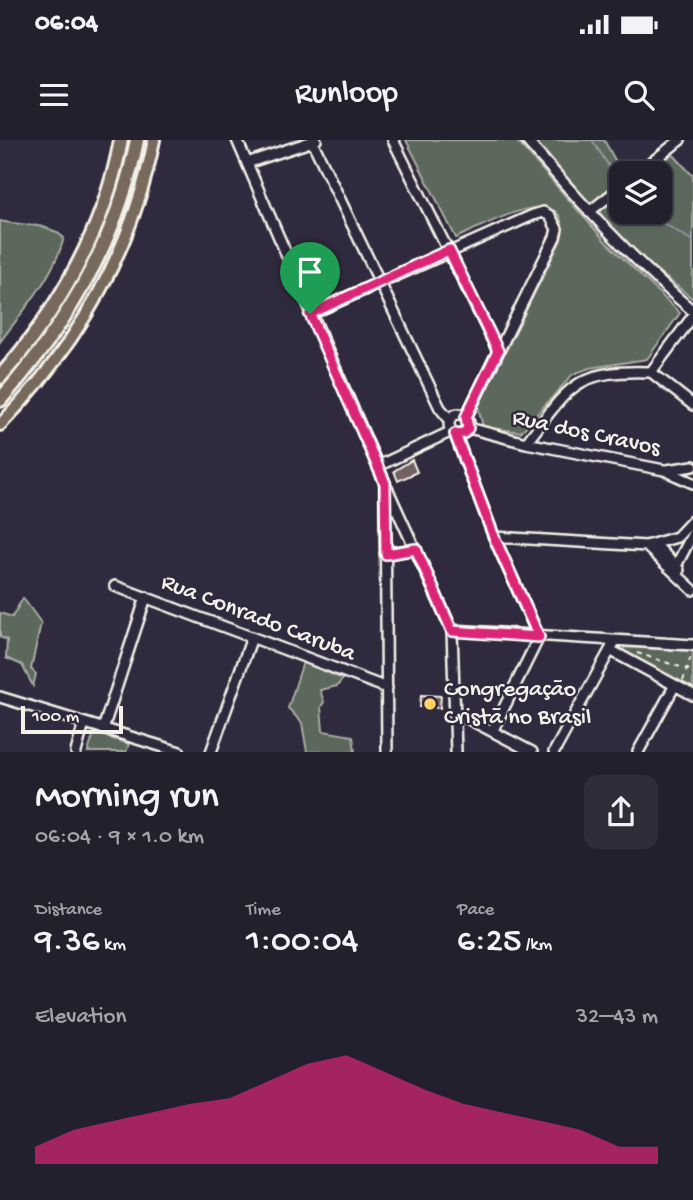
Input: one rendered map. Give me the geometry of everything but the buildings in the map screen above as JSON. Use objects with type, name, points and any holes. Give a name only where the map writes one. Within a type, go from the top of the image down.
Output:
[{"type":"highway","points":[[0,377],[32,340],[68,284],[102,213],[121,140]]},
{"type":"highway","points":[[0,400],[33,364],[70,311],[102,250],[123,199],[137,140]]},
{"type":"main road","points":[[0,425],[55,364],[97,300],[127,236],[140,199],[154,140]]},
{"type":"street","points":[[237,140],[310,314],[452,631],[456,752]]},
{"type":"street","points":[[393,140],[498,351]]},
{"type":"street","points":[[526,140],[589,212],[652,277],[693,313],[651,372]]},
{"type":"street","points":[[247,163],[314,141],[440,408],[450,420],[494,537],[539,637]]},
{"type":"street","points":[[653,161],[679,141]]},
{"type":"street","points":[[589,212],[609,196]]},
{"type":"street","points":[[310,314],[533,215],[543,212],[555,220],[555,237],[466,417],[468,428],[464,433],[453,432],[378,466]]},
{"type":"street","points":[[526,443],[577,382],[631,371],[651,372],[693,405]]},
{"type":"street","points":[[450,420],[457,414],[466,417]]},
{"type":"street","name":"Rua dos Cravos","points":[[468,428],[526,443],[664,470],[693,483]]},
{"type":"street","points":[[664,470],[693,466]]},
{"type":"street","points":[[385,483],[387,752]]},
{"type":"street","points":[[494,537],[650,545],[677,537],[693,520]]},
{"type":"street","points":[[676,566],[693,533]]},
{"type":"street","points":[[650,545],[693,583]]},
{"type":"street","points":[[650,545],[693,590]]},
{"type":"street","points":[[386,554],[416,549]]},
{"type":"street","name":"Rua Conrado Caruba","points":[[115,586],[387,688]]},
{"type":"street","points":[[103,729],[146,597]]},
{"type":"street","points":[[452,631],[612,645],[693,645]]},
{"type":"street","points":[[211,752],[252,637]]},
{"type":"street","points":[[493,730],[539,637]]},
{"type":"street","points":[[612,645],[693,695]]},
{"type":"street","points":[[554,752],[612,645]]},
{"type":"street","points":[[638,752],[677,687]]},
{"type":"street","points":[[0,697],[180,752]]},
{"type":"street","points":[[455,712],[532,752]]},
{"type":"street","points":[[76,752],[84,723]]},
{"type":"path","points":[[677,687],[688,669],[693,645]]},
{"type":"path","points":[[636,653],[693,671]]},
{"type":"green space","points":[[406,140],[516,140],[606,242],[680,313],[647,359],[590,368],[573,374],[521,432],[483,427],[478,407],[561,240],[561,221],[553,210],[540,207],[504,216],[456,238]]},
{"type":"green space","points":[[535,140],[604,140],[615,161],[609,161],[609,191],[591,205]]},
{"type":"green space","points":[[672,153],[693,176],[693,299],[640,257],[609,224],[672,224],[672,161],[662,161]]},
{"type":"green space","points":[[609,203],[609,224],[601,215],[601,210]]},
{"type":"green space","points":[[0,221],[50,229],[64,238],[45,280],[0,342]]},
{"type":"green space","points":[[23,598],[41,623],[31,669],[36,674],[33,686],[22,665],[6,658],[7,640],[0,637],[0,613],[12,617]]},
{"type":"green space","points":[[625,647],[693,651],[693,689],[626,654],[623,650]]},
{"type":"green space","points":[[303,662],[343,679],[337,686],[320,690],[324,702],[321,707],[323,731],[353,736],[355,752],[307,752],[302,723],[288,708]]},
{"type":"green space","points":[[94,733],[129,744],[126,752],[88,752]]},
{"type":"waterway","points":[[592,140],[609,166]]},
{"type":"waterway","points":[[665,224],[693,241]]},
{"type":"place","name":"Congregação Cristã no Brasil","points":[[430,704]]},
{"type":"route","points":[[449,250],[498,351],[466,417],[469,422],[467,431],[455,434],[494,537],[539,637],[452,631],[416,549],[386,554],[385,483],[310,314],[449,250]]}]
